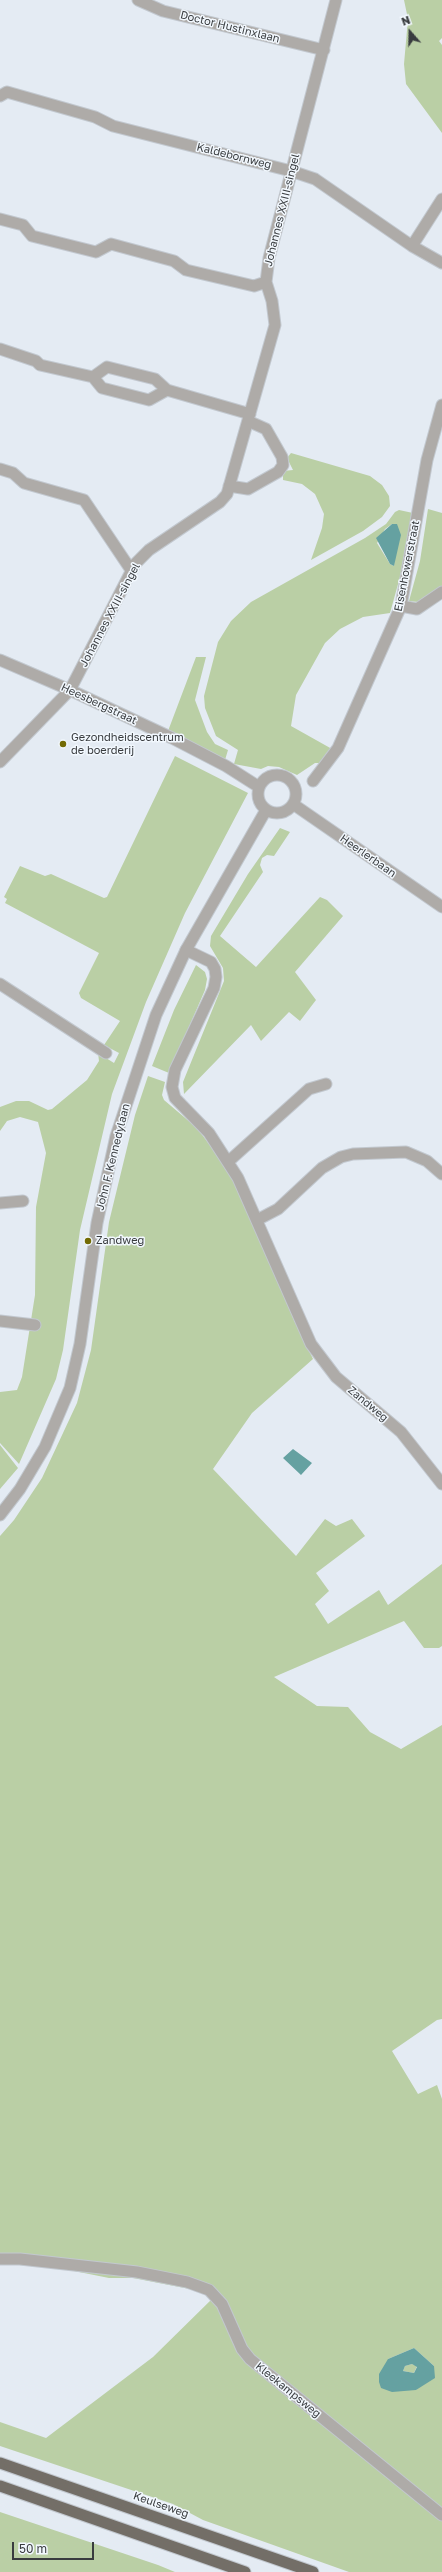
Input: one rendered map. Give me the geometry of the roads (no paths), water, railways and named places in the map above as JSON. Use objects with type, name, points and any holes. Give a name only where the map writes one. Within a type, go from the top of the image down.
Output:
[{"type":"highway","name":"Keulseweg","points":[[0,2462],[313,2572]]},
{"type":"highway","points":[[0,2486],[245,2572]]},
{"type":"street","name":"Doctor Hustinxlaan","points":[[138,0],[163,11],[324,50]]},
{"type":"street","name":"Johannes XXIII-singel","points":[[0,762],[70,690],[131,570],[149,550],[220,502],[229,486],[275,325],[272,301],[266,282],[269,258],[336,0]]},
{"type":"street","name":"Kaldebornweg","points":[[3,94],[95,117],[113,126],[291,171],[319,182],[412,246],[442,263]]},
{"type":"street","points":[[412,246],[442,198]]},
{"type":"street","points":[[0,219],[23,225],[32,236],[96,252],[111,244],[174,261],[186,270],[254,286],[266,282]]},
{"type":"street","points":[[0,349],[36,361],[40,365],[93,377],[102,388],[149,400],[167,390]]},
{"type":"street","points":[[93,377],[107,367],[155,380],[167,390],[249,417],[266,429],[282,456],[283,465],[278,472],[248,489],[229,486]]},
{"type":"street","name":"Eisenhowerstraat","points":[[313,781],[338,748],[401,606],[427,460],[442,405]]},
{"type":"street","points":[[0,469],[14,473],[24,483],[84,500],[131,570]]},
{"type":"street","points":[[401,606],[417,609],[442,592]]},
{"type":"street","name":"Heesbergstraat","points":[[0,660],[70,690],[226,766],[259,787]]},
{"type":"street","points":[[271,776],[282,776],[288,778],[296,793],[293,804],[282,813],[266,810],[259,800],[259,787],[271,776]]},
{"type":"street","name":"Heerlerbaan","points":[[293,804],[442,908]]},
{"type":"street","name":"John F. Kennedylaan","points":[[0,1515],[20,1488],[42,1453],[70,1388],[80,1344],[97,1223],[116,1136],[156,1015],[186,950],[266,810]]},
{"type":"street","name":"Zandweg","points":[[186,950],[211,962],[216,969],[216,977],[214,988],[175,1070],[172,1087],[175,1098],[209,1133],[229,1161],[257,1220],[311,1344],[336,1377],[401,1432],[442,1484]]},
{"type":"street","points":[[0,984],[106,1053]]},
{"type":"street","points":[[229,1161],[309,1089],[326,1084]]},
{"type":"street","points":[[257,1220],[278,1209],[322,1168],[341,1157],[353,1154],[406,1152],[427,1161],[442,1174]]},
{"type":"street","points":[[0,1203],[24,1201]]},
{"type":"street","points":[[0,1321],[35,1324]]},
{"type":"street","name":"Kleekampsweg","points":[[0,2259],[20,2259],[137,2272],[187,2282],[209,2290],[222,2304],[242,2349],[250,2360],[442,2515]]},
{"type":"place","name":"Gezondheidscentrum de boerderij","points":[[63,744]]},
{"type":"place","name":"Zandweg","points":[[88,1241]]}]
